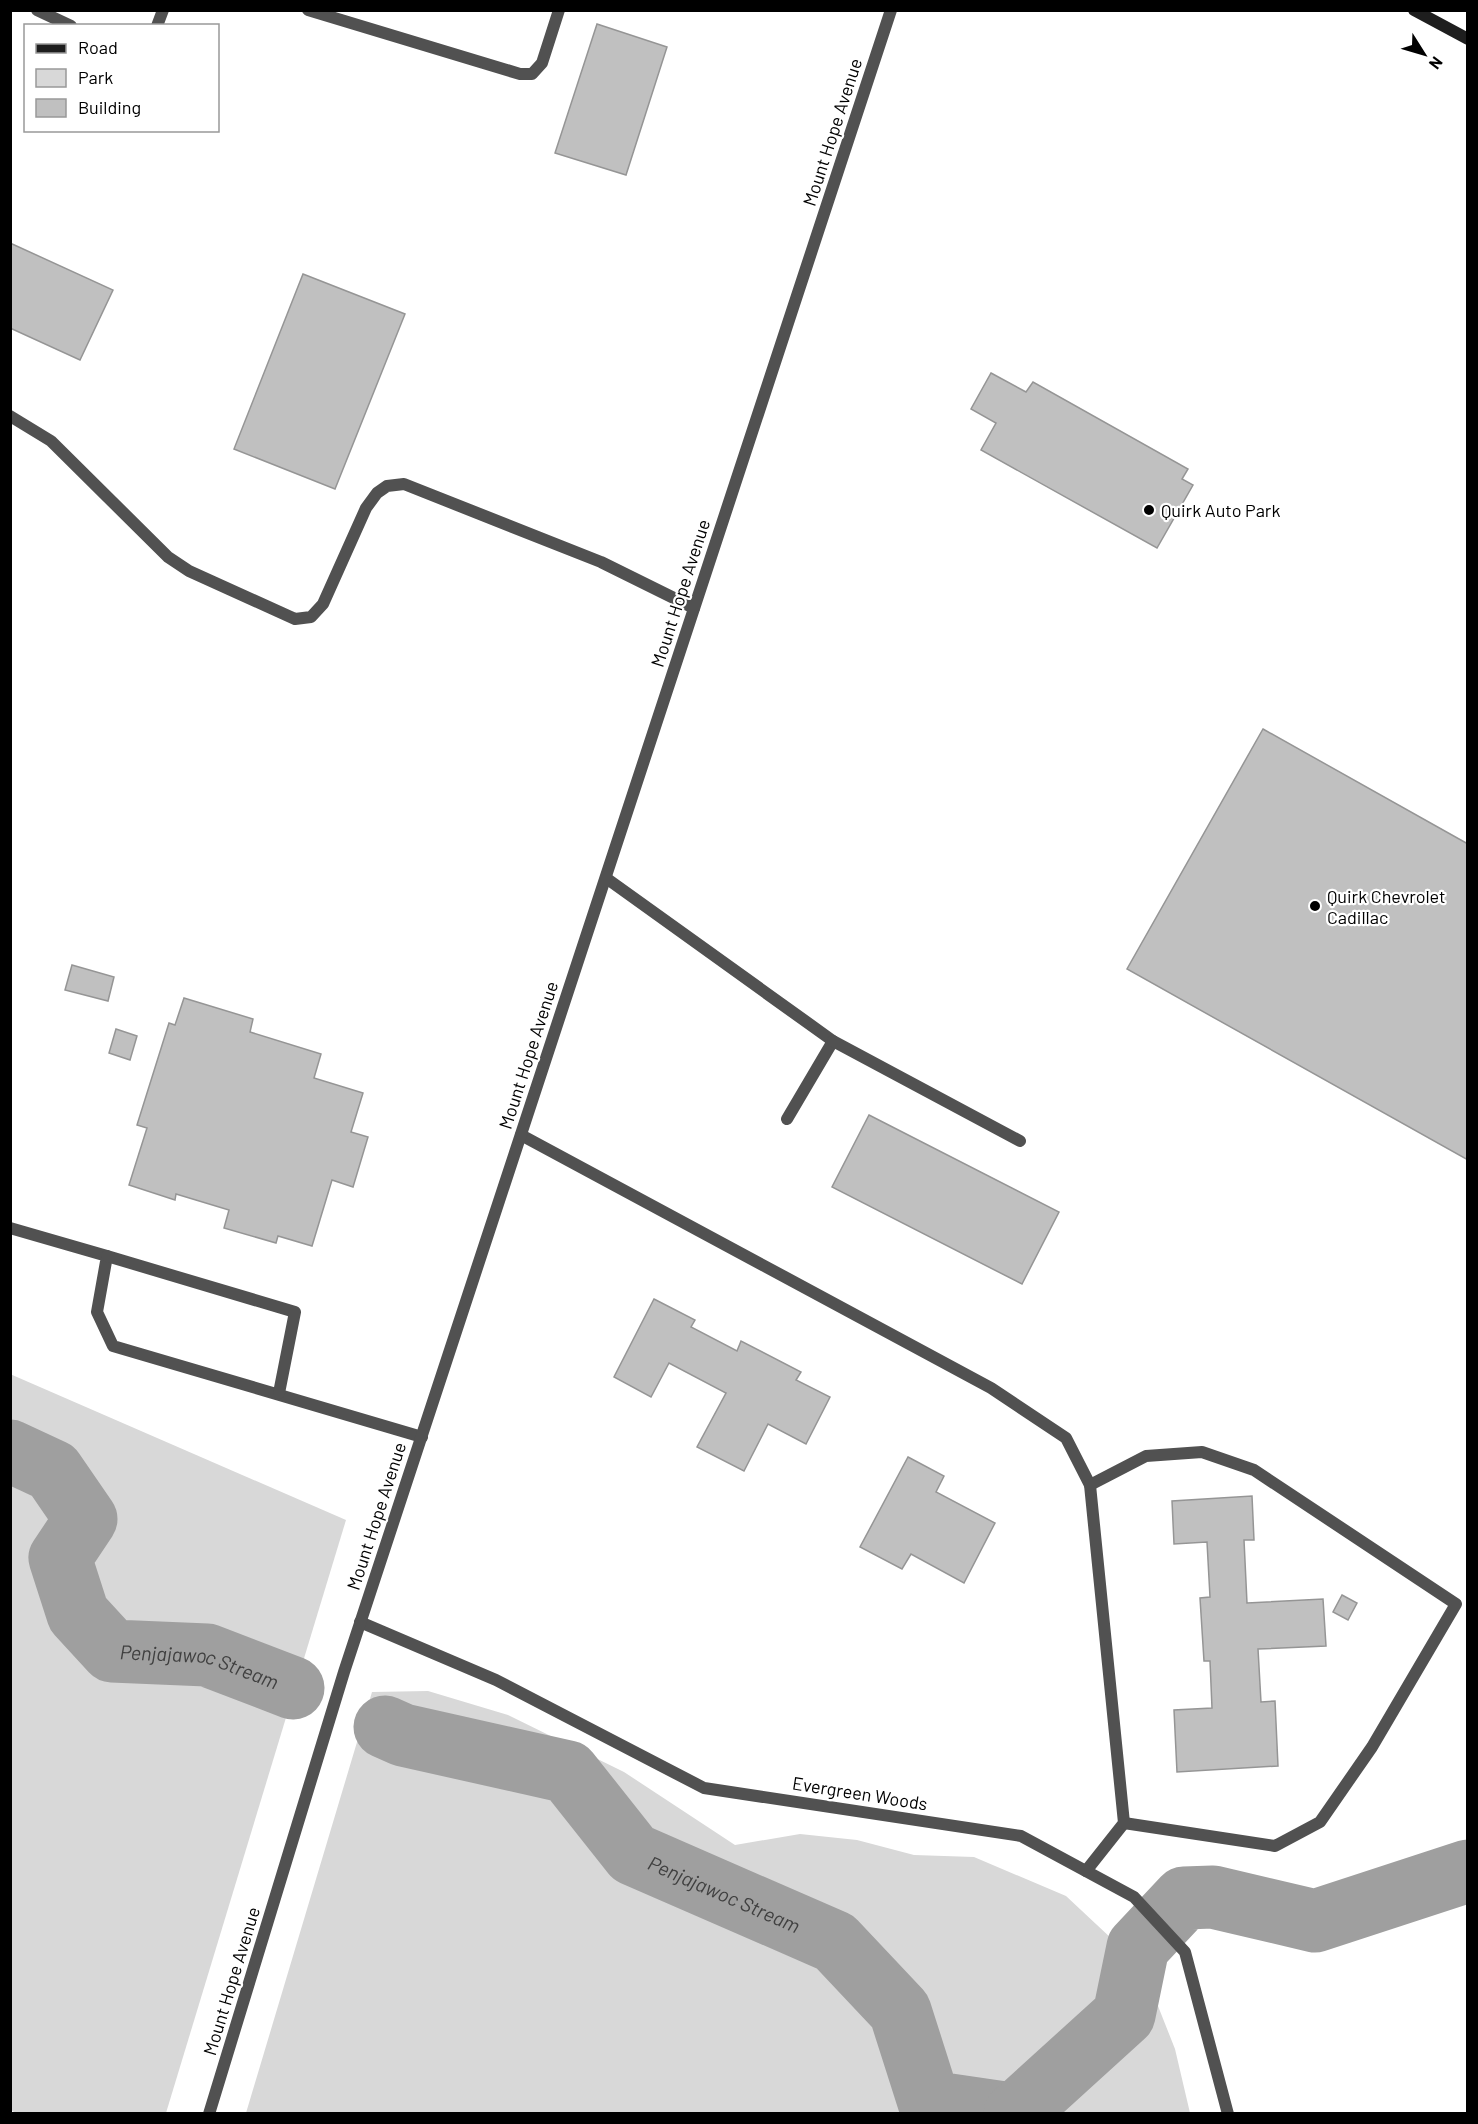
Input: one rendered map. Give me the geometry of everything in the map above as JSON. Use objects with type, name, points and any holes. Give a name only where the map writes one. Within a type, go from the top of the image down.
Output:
[{"type":"main road","points":[[1414,10],[1467,39]]},
{"type":"street","points":[[37,10],[68,24]]},
{"type":"street","points":[[308,10],[520,74],[532,74],[542,63],[559,10]]},
{"type":"street","name":"Mount Hope Avenue","points":[[209,2114],[360,1622],[891,10]]},
{"type":"street","points":[[10,416],[51,441],[168,556],[189,571],[295,619],[311,617],[323,604],[366,508],[377,493],[387,486],[404,484],[601,562],[694,608]]},
{"type":"street","points":[[606,878],[833,1041],[1020,1141]]},
{"type":"street","points":[[787,1119],[833,1041]]},
{"type":"street","points":[[521,1135],[991,1388],[1066,1438],[1090,1485],[1124,1823],[1086,1871]]},
{"type":"street","points":[[10,1228],[295,1312],[279,1393]]},
{"type":"street","points":[[106,1256],[97,1312],[113,1346],[279,1393],[422,1437]]},
{"type":"street","points":[[1090,1485],[1146,1456],[1202,1452],[1254,1470],[1456,1604],[1372,1747],[1320,1822],[1275,1846],[1124,1823]]},
{"type":"street","name":"Evergreen Woods","points":[[360,1622],[496,1680],[704,1788],[1021,1836],[1134,1897],[1185,1952],[1228,2114]]},
{"type":"green space","points":[[10,1374],[346,1520],[166,2113],[17,2114],[11,2110]]},
{"type":"green space","points":[[428,1691],[508,1715],[624,1772],[735,1845],[800,1834],[857,1840],[914,1855],[974,1857],[1066,1896],[1143,1968],[1175,2049],[1190,2113],[246,2113],[372,1692]]},
{"type":"building","points":[[597,24],[667,47],[626,175],[555,153]]},
{"type":"building","points":[[10,243],[113,290],[80,360],[10,328]]},
{"type":"building","points":[[303,274],[405,314],[335,489],[234,449]]},
{"type":"building","points":[[991,373],[1026,392],[1033,382],[1188,469],[1182,479],[1193,485],[1157,548],[981,450],[996,423],[971,409]]},
{"type":"building","name":"Quirk Chevrolet Cadillac","points":[[1263,729],[1468,844],[1468,1160],[1127,969]]},
{"type":"building","points":[[72,965],[114,977],[108,1001],[65,990]]},
{"type":"building","points":[[184,998],[253,1019],[250,1032],[321,1054],[314,1078],[363,1093],[351,1132],[368,1137],[353,1187],[332,1180],[312,1246],[278,1236],[276,1243],[224,1228],[229,1210],[176,1194],[175,1200],[129,1185],[147,1128],[137,1125],[169,1023],[175,1025]]},
{"type":"building","points":[[116,1029],[137,1036],[130,1060],[109,1053]]},
{"type":"building","points":[[869,1115],[1059,1212],[1022,1284],[832,1187]]},
{"type":"building","points":[[654,1299],[695,1320],[691,1327],[737,1351],[741,1341],[801,1372],[796,1380],[830,1397],[806,1444],[768,1424],[744,1471],[697,1447],[726,1393],[669,1363],[651,1397],[614,1377]]},
{"type":"building","points":[[908,1457],[944,1476],[936,1492],[995,1523],[964,1583],[911,1554],[902,1569],[860,1547]]},
{"type":"building","points":[[1252,1496],[1254,1540],[1244,1540],[1247,1603],[1323,1599],[1326,1646],[1258,1649],[1261,1702],[1275,1701],[1278,1766],[1177,1772],[1174,1710],[1212,1708],[1210,1661],[1204,1661],[1200,1598],[1210,1597],[1207,1542],[1174,1544],[1172,1501]]},
{"type":"building","points":[[1342,1595],[1357,1603],[1348,1620],[1333,1612]]},
{"type":"waterway","name":"Penjajawoc Stream","points":[[10,1451],[53,1471],[86,1519],[60,1558],[78,1614],[112,1651],[207,1655],[293,1688]]},
{"type":"waterway","name":"Penjajawoc Stream","points":[[385,1727],[403,1735],[568,1772],[633,1854],[835,1942],[900,2011],[929,2102],[1011,2114]]},
{"type":"waterway","name":"Penjajawoc Stream","points":[[1015,2114],[1124,2015],[1138,1947],[1184,1898],[1213,1897],[1315,1921],[1468,1871]]},
{"type":"place","name":"Quirk Auto Park","points":[[1149,510]]},
{"type":"place","name":"Quirk Chevrolet Cadillac","points":[[1315,906]]}]
